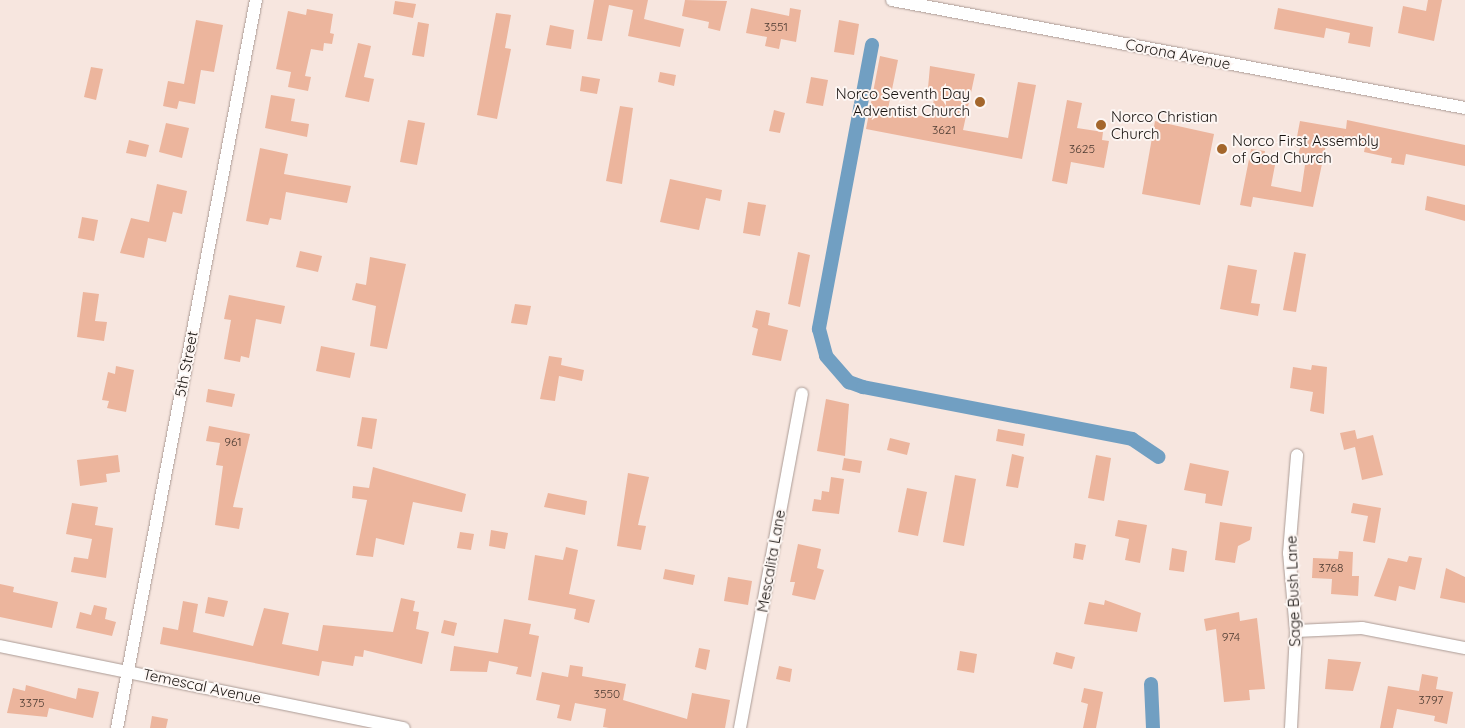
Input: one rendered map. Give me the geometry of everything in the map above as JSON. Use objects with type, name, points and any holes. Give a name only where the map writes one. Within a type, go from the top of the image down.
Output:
[{"type":"street","name":"5th Street","points":[[117,728],[256,0]]},
{"type":"street","name":"Corona Avenue","points":[[892,0],[926,3],[1465,108]]},
{"type":"street","name":"Mescalita Lane","points":[[740,728],[802,394]]},
{"type":"street","name":"Sage Bush Lane","points":[[1291,728],[1296,631],[1289,553],[1297,455]]},
{"type":"street","points":[[1296,631],[1362,628],[1465,648]]},
{"type":"street","name":"Temescal Avenue","points":[[0,646],[404,728]]},
{"type":"building","points":[[594,0],[648,0],[644,19],[684,29],[680,47],[628,36],[633,10],[609,5],[602,41],[587,39]]},
{"type":"building","points":[[685,0],[727,1],[720,31],[708,28],[709,22],[682,16]]},
{"type":"building","points":[[1428,0],[1442,0],[1434,41],[1398,33],[1403,6],[1426,11]]},
{"type":"building","points":[[395,1],[416,4],[413,18],[393,14]]},
{"type":"building","points":[[751,8],[789,16],[790,8],[801,10],[796,42],[781,39],[779,49],[765,46],[767,37],[746,33]]},
{"type":"building","points":[[1278,8],[1373,27],[1370,47],[1348,43],[1350,33],[1326,28],[1324,38],[1274,29]]},
{"type":"building","points":[[307,9],[333,14],[330,33],[334,34],[332,44],[324,43],[323,51],[311,49],[305,76],[311,77],[308,91],[288,87],[291,72],[276,69],[288,11],[306,15]]},
{"type":"building","points":[[496,13],[511,15],[505,48],[511,49],[497,119],[477,115]]},
{"type":"building","points":[[196,20],[223,25],[214,72],[201,70],[195,104],[179,101],[177,109],[163,106],[168,81],[184,84]]},
{"type":"building","points":[[839,20],[859,24],[854,55],[834,52]]},
{"type":"building","points":[[418,22],[429,24],[424,57],[412,55]]},
{"type":"building","points":[[550,25],[574,30],[571,49],[546,45]]},
{"type":"building","points":[[358,43],[371,46],[364,77],[374,79],[369,102],[345,97]]},
{"type":"building","points":[[880,56],[898,60],[888,109],[930,118],[936,90],[928,88],[930,66],[975,74],[963,130],[1008,138],[1018,82],[1036,85],[1022,159],[866,129]]},
{"type":"building","points":[[91,67],[103,69],[96,100],[84,97]]},
{"type":"building","points":[[660,72],[676,75],[674,86],[658,82]]},
{"type":"building","points":[[582,76],[600,79],[597,94],[580,91]]},
{"type":"building","points":[[811,77],[828,80],[823,106],[806,103]]},
{"type":"building","points":[[271,95],[295,99],[291,121],[309,124],[307,137],[265,128]]},
{"type":"building","points":[[1067,100],[1082,103],[1077,128],[1103,132],[1102,140],[1109,141],[1104,168],[1071,162],[1067,184],[1052,181]]},
{"type":"building","points":[[620,106],[633,108],[622,184],[606,181]]},
{"type":"building","points":[[774,110],[785,113],[780,133],[769,131]]},
{"type":"building","points":[[408,120],[425,123],[417,165],[400,162]]},
{"type":"building","points":[[1347,120],[1465,145],[1465,166],[1406,154],[1404,165],[1391,163],[1392,158],[1364,152],[1365,147],[1327,140],[1313,207],[1253,197],[1251,207],[1240,205],[1251,149],[1265,151],[1263,163],[1275,165],[1271,186],[1301,192],[1306,158],[1298,156],[1300,148],[1295,147],[1300,121],[1346,129]]},
{"type":"building","points":[[1155,121],[1214,134],[1200,205],[1142,194]]},
{"type":"building","points":[[166,123],[189,128],[182,158],[159,152]]},
{"type":"building","points":[[129,140],[149,145],[146,157],[126,153]]},
{"type":"building","points":[[260,148],[288,154],[284,174],[351,186],[347,203],[286,192],[281,220],[270,218],[268,225],[246,221]]},
{"type":"building","points":[[670,179],[722,190],[720,201],[706,198],[699,230],[660,222]]},
{"type":"building","points":[[157,184],[187,191],[182,214],[173,212],[166,242],[148,238],[144,258],[120,253],[131,218],[149,222]]},
{"type":"building","points":[[1427,196],[1465,205],[1465,221],[1425,210]]},
{"type":"building","points":[[748,202],[766,205],[760,236],[743,233]]},
{"type":"building","points":[[82,217],[98,220],[94,241],[78,238]]},
{"type":"building","points":[[300,251],[322,256],[318,272],[296,267]]},
{"type":"building","points":[[798,252],[810,255],[800,307],[788,304]]},
{"type":"building","points":[[1294,252],[1306,254],[1296,312],[1283,310]]},
{"type":"building","points":[[370,257],[406,264],[387,349],[370,346],[376,306],[352,300],[356,283],[366,285]]},
{"type":"building","points":[[1228,265],[1257,270],[1251,303],[1260,304],[1258,316],[1220,309]]},
{"type":"building","points":[[83,292],[99,294],[95,321],[107,322],[104,341],[77,337]]},
{"type":"building","points":[[229,295],[285,306],[281,324],[256,319],[249,358],[241,356],[240,362],[224,359],[231,320],[224,319]]},
{"type":"building","points":[[515,304],[531,306],[527,325],[511,323]]},
{"type":"building","points":[[756,310],[770,313],[768,325],[788,330],[781,361],[752,355],[758,329],[752,327]]},
{"type":"building","points":[[321,346],[355,353],[350,378],[316,371]]},
{"type":"building","points":[[549,356],[562,358],[561,365],[584,370],[582,381],[559,376],[555,401],[540,399]]},
{"type":"building","points":[[1312,365],[1327,367],[1324,414],[1310,411],[1313,392],[1290,388],[1293,367],[1311,370]]},
{"type":"building","points":[[116,366],[134,370],[126,412],[107,408],[109,401],[102,400],[108,372],[115,374]]},
{"type":"building","points":[[208,389],[235,394],[232,407],[206,402]]},
{"type":"building","points":[[826,399],[849,404],[845,456],[817,451]]},
{"type":"building","points":[[362,417],[377,419],[372,449],[357,446]]},
{"type":"building","points":[[209,426],[250,434],[233,507],[243,508],[239,529],[215,525],[223,466],[216,465],[220,443],[206,441]]},
{"type":"building","points":[[998,429],[1025,434],[1023,446],[996,441]]},
{"type":"building","points":[[1355,430],[1357,439],[1373,435],[1383,475],[1362,480],[1355,447],[1344,450],[1340,433]]},
{"type":"building","points":[[890,438],[910,443],[907,455],[887,450]]},
{"type":"building","points":[[1012,454],[1024,457],[1018,488],[1006,486]]},
{"type":"building","points":[[118,455],[120,472],[106,474],[107,482],[80,486],[77,460]]},
{"type":"building","points":[[1096,455],[1111,458],[1104,501],[1088,498]]},
{"type":"building","points":[[844,458],[862,461],[860,473],[842,470]]},
{"type":"building","points":[[1190,463],[1229,471],[1222,506],[1205,503],[1206,494],[1184,490]]},
{"type":"building","points":[[373,467],[466,494],[462,512],[413,502],[404,545],[376,538],[373,557],[356,555],[367,500],[352,498],[353,486],[369,488]]},
{"type":"building","points":[[628,473],[649,477],[638,525],[646,526],[641,550],[617,546]]},
{"type":"building","points":[[955,475],[976,479],[964,546],[943,542]]},
{"type":"building","points":[[831,477],[844,479],[839,514],[812,511],[814,499],[821,500],[822,491],[829,492]]},
{"type":"building","points":[[907,488],[927,492],[918,536],[898,532]]},
{"type":"building","points":[[548,493],[587,501],[585,515],[544,507]]},
{"type":"building","points":[[72,503],[98,507],[95,525],[113,528],[106,578],[71,572],[74,557],[88,559],[92,539],[66,534]]},
{"type":"building","points":[[1353,503],[1381,508],[1375,543],[1363,541],[1368,516],[1351,513]]},
{"type":"building","points":[[1118,520],[1147,525],[1140,563],[1125,560],[1129,539],[1115,536]]},
{"type":"building","points":[[1220,522],[1252,527],[1250,540],[1238,546],[1235,563],[1215,560]]},
{"type":"building","points":[[491,530],[508,533],[505,549],[489,546]]},
{"type":"building","points":[[460,532],[474,534],[471,550],[457,548]]},
{"type":"building","points":[[1075,543],[1086,545],[1083,560],[1073,558]]},
{"type":"building","points":[[798,544],[821,549],[817,568],[824,570],[815,600],[792,595],[795,582],[790,582]]},
{"type":"building","points":[[566,547],[578,550],[569,594],[595,600],[589,623],[574,619],[576,609],[528,600],[535,555],[563,560]]},
{"type":"building","points":[[1172,548],[1187,551],[1184,572],[1169,570]]},
{"type":"building","points":[[1339,551],[1353,552],[1352,576],[1359,576],[1358,596],[1331,594],[1332,579],[1312,578],[1313,558],[1338,559]]},
{"type":"building","points":[[1409,556],[1422,558],[1415,590],[1399,586],[1396,601],[1374,596],[1388,558],[1407,562]]},
{"type":"building","points":[[1446,568],[1465,577],[1465,603],[1440,598]]},
{"type":"building","points":[[665,569],[695,575],[693,585],[663,579]]},
{"type":"building","points":[[728,577],[752,581],[748,605],[724,601]]},
{"type":"building","points":[[0,584],[14,587],[13,592],[58,602],[52,628],[0,617]]},
{"type":"building","points":[[208,597],[228,601],[224,617],[205,613]]},
{"type":"building","points":[[401,598],[415,601],[413,611],[419,612],[416,629],[429,632],[422,664],[364,650],[363,657],[355,656],[353,666],[322,661],[319,676],[160,644],[163,627],[178,630],[183,601],[198,604],[193,632],[253,646],[264,608],[289,613],[282,644],[318,651],[323,625],[393,632]]},
{"type":"building","points":[[1105,600],[1141,613],[1137,632],[1084,624],[1089,602],[1104,605]]},
{"type":"building","points":[[94,605],[107,608],[105,619],[116,622],[112,636],[76,628],[80,612],[91,615]]},
{"type":"building","points":[[1239,612],[1240,621],[1257,618],[1265,689],[1249,690],[1250,700],[1224,702],[1216,629],[1206,631],[1204,619]]},
{"type":"building","points":[[504,619],[531,624],[529,634],[539,636],[531,677],[516,674],[518,667],[489,661],[487,672],[450,671],[454,646],[498,653]]},
{"type":"building","points":[[444,620],[457,623],[454,636],[441,633]]},
{"type":"building","points":[[699,648],[710,650],[706,670],[695,667]]},
{"type":"building","points":[[960,651],[977,654],[974,673],[957,670]]},
{"type":"building","points":[[1056,652],[1075,657],[1072,669],[1053,664]]},
{"type":"building","points":[[1328,659],[1361,662],[1353,691],[1325,689]]},
{"type":"building","points":[[570,665],[583,667],[582,676],[626,684],[623,700],[687,719],[692,693],[730,700],[725,728],[603,727],[606,709],[575,703],[571,721],[557,718],[560,705],[536,700],[542,672],[568,677]]},
{"type":"building","points":[[779,666],[792,669],[790,682],[776,679]]},
{"type":"building","points":[[1422,674],[1438,677],[1436,689],[1453,692],[1447,724],[1434,721],[1435,716],[1397,709],[1393,728],[1380,728],[1388,686],[1419,691]]},
{"type":"building","points":[[26,685],[76,699],[78,688],[99,692],[93,718],[49,708],[47,717],[7,713],[13,688],[25,691]]},
{"type":"building","points":[[1084,688],[1103,692],[1096,728],[1083,728],[1088,704],[1081,702]]},
{"type":"building","points":[[152,716],[168,719],[166,728],[150,728]]},
{"type":"waterway","points":[[872,45],[819,329],[826,356],[849,382],[863,387],[1132,439],[1159,457]]},
{"type":"waterway","points":[[1151,684],[1153,728]]},
{"type":"place","name":"Norco Seventh Day Adventist Church","points":[[980,102]]},
{"type":"place","name":"Norco Christian Church","points":[[1101,125]]},
{"type":"place","name":"Norco First Assembly of God Church","points":[[1222,149]]}]
